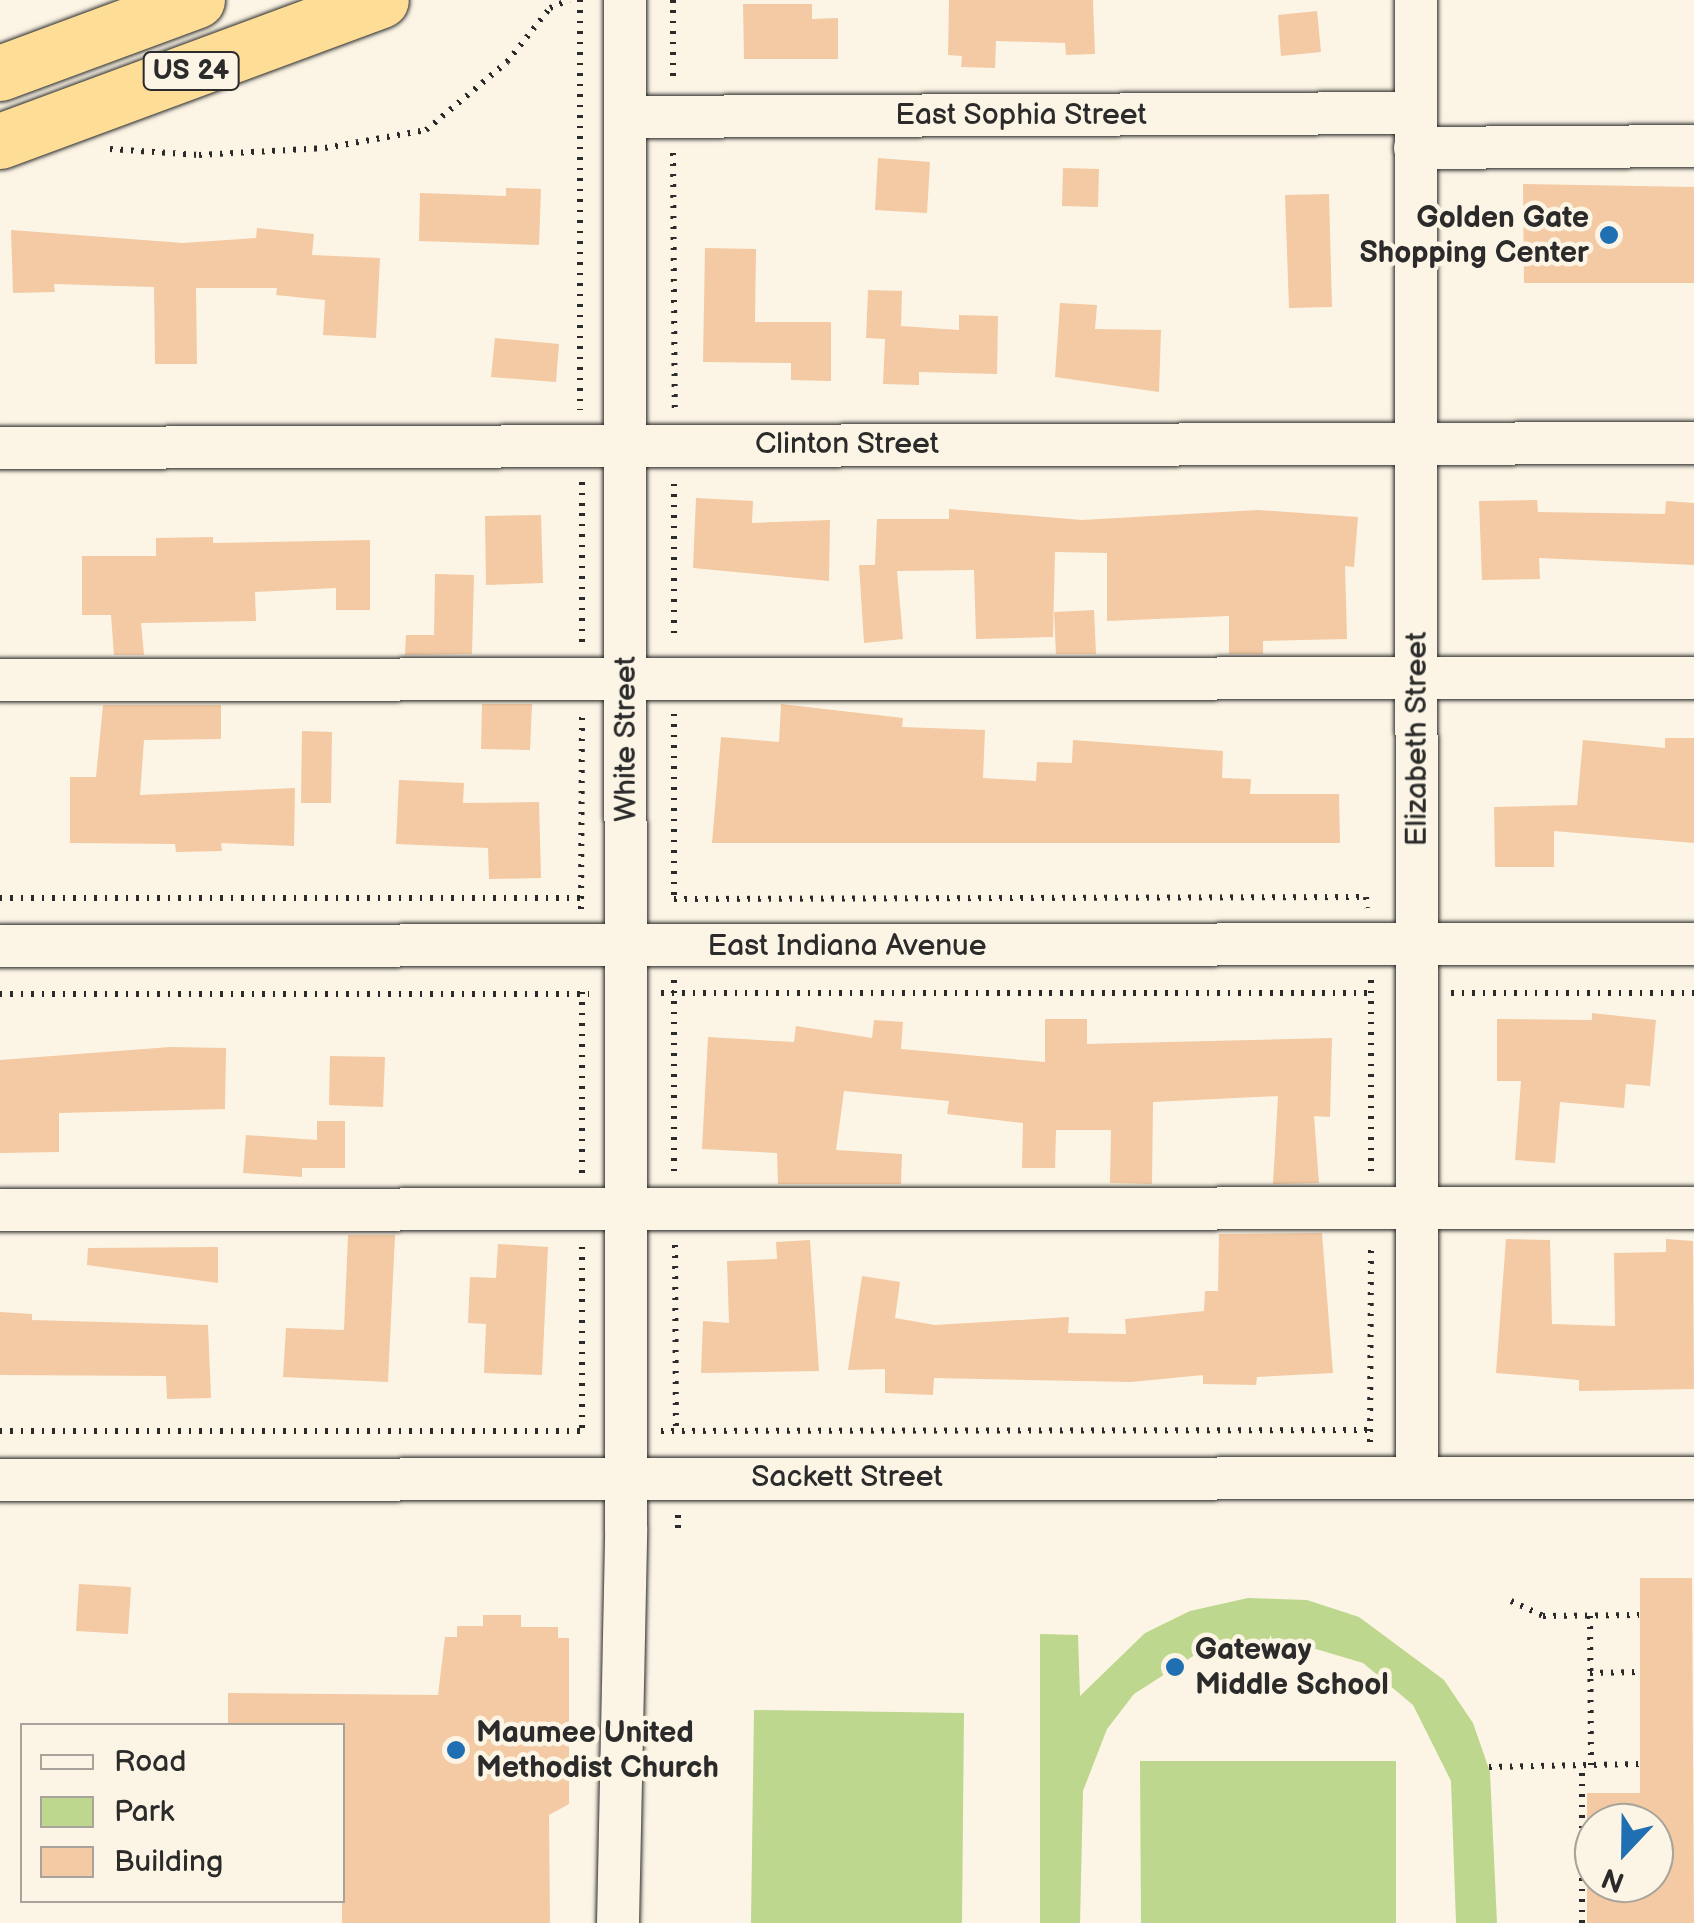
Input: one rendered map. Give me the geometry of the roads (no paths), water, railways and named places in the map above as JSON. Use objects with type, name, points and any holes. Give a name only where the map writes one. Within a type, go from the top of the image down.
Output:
[{"type":"highway","name":"US 24","points":[[0,73],[197,0]]},
{"type":"highway","name":"US 24","points":[[0,141],[381,0]]},
{"type":"street","name":"White Street","points":[[618,1923],[626,1477],[626,0]]},
{"type":"street","name":"Elizabeth Street","points":[[1416,0],[1417,1478]]},
{"type":"street","name":"East Sophia Street","points":[[626,117],[1415,130],[1694,146]]},
{"type":"street","name":"Clinton Street","points":[[0,448],[1694,443]]},
{"type":"street","points":[[0,680],[1694,678]]},
{"type":"street","name":"East Indiana Avenue","points":[[0,946],[1694,944]]},
{"type":"street","points":[[0,1210],[1694,1208]]},
{"type":"street","name":"Sackett Street","points":[[0,1480],[1694,1478]]},
{"type":"place","name":"Golden Gate Shopping Center","points":[[1609,235]]},
{"type":"place","name":"Gateway Middle School","points":[[1175,1667]]},
{"type":"place","name":"Maumee United Methodist Church","points":[[456,1750]]}]
